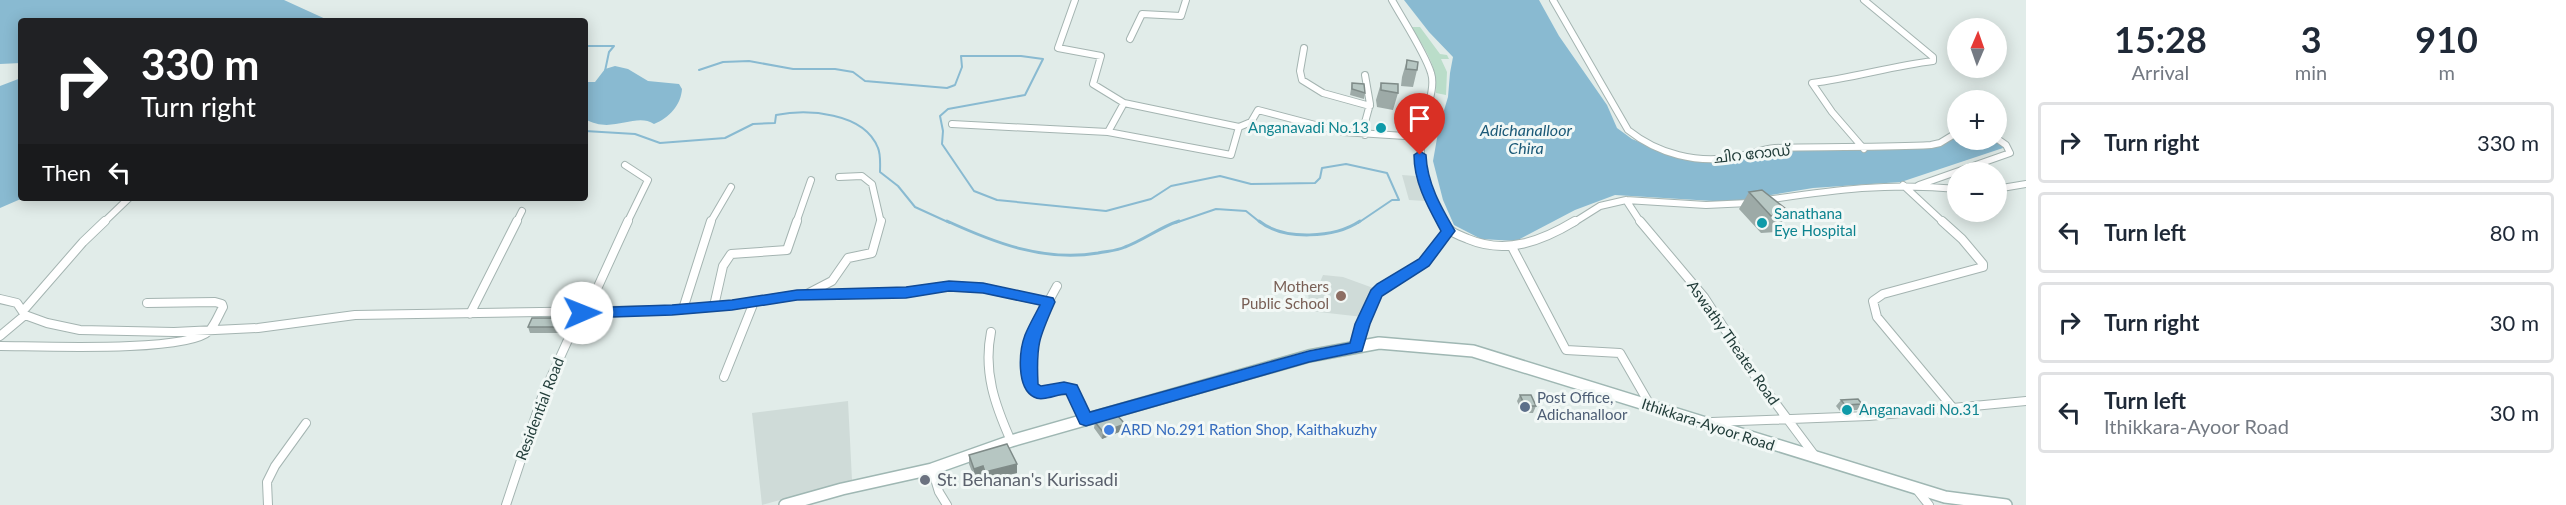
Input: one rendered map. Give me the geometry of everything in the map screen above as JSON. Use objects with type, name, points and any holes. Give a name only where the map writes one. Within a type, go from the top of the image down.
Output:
[{"type":"main road","name":"Ithikkara-Ayoor Road","points":[[785,505],[842,489],[932,469],[1011,441],[1309,356],[1379,343],[1473,351],[1945,497],[2006,505]]},
{"type":"street","points":[[1075,0],[1058,48],[1101,56],[1093,84],[1124,103],[1239,128],[1251,122],[1258,110],[1334,131],[1365,135],[1421,137]]},
{"type":"street","points":[[1130,39],[1142,14],[1181,16],[1186,0]]},
{"type":"street","points":[[1392,0],[1432,74],[1431,94],[1421,137],[1420,169],[1430,200],[1448,231],[1477,243],[1512,247],[1534,242],[1600,206],[1626,200],[1738,204],[1856,187],[1917,185],[1947,188]]},
{"type":"street","name":"ചിറ റോഡ്","points":[[1553,0],[1578,46],[1601,81],[1622,122],[1642,141],[1683,157],[1732,158],[1753,151],[1777,148],[1864,149],[1930,145],[1947,137]]},
{"type":"street","points":[[1864,0],[1933,57],[1933,61],[1851,76],[1848,79],[1812,83],[1826,104],[1864,149]]},
{"type":"street","points":[[1304,48],[1300,71],[1302,80],[1331,96],[1370,106]]},
{"type":"street","points":[[1365,75],[1370,106],[1364,126],[1365,135]]},
{"type":"street","points":[[1108,132],[1124,103]]},
{"type":"street","points":[[952,124],[1108,132],[1231,155],[1239,128]]},
{"type":"street","points":[[1917,185],[2010,153],[2007,147]]},
{"type":"street","name":"Residential Road","points":[[506,505],[542,397],[648,184],[648,180],[625,165]]},
{"type":"street","points":[[805,295],[832,281],[848,258],[872,253],[881,222],[872,184],[862,176],[839,177]]},
{"type":"street","points":[[714,306],[723,266],[731,254],[787,250],[811,180]]},
{"type":"street","points":[[2007,187],[2026,184]]},
{"type":"street","points":[[1903,185],[1962,238],[1983,264],[1983,267],[1883,294],[1873,301],[1877,317],[1953,408]]},
{"type":"street","points":[[683,309],[709,229],[722,197],[730,187]]},
{"type":"street","name":"Aswathy Theater Road","points":[[1626,200],[1650,234],[1704,297],[1753,373],[1817,459]]},
{"type":"street","points":[[0,336],[24,313],[83,242],[126,201]]},
{"type":"street","points":[[470,314],[522,211]]},
{"type":"street","points":[[1357,347],[1362,324],[1376,293],[1391,281],[1424,262],[1448,231]]},
{"type":"street","points":[[1512,247],[1566,350],[1620,352],[1652,407]]},
{"type":"street","points":[[0,299],[17,303],[24,313],[47,323],[80,330],[208,332],[292,324],[332,316],[582,313],[683,309],[805,295],[906,292],[949,286],[983,288],[1048,302]]},
{"type":"street","points":[[1057,286],[1032,336],[1029,352],[1031,386],[1038,393],[1064,388],[1072,390],[1086,420]]},
{"type":"street","points":[[0,346],[163,344],[190,340],[208,332],[223,307],[222,304],[215,302],[147,303]]},
{"type":"street","points":[[724,377],[754,302]]},
{"type":"street","points":[[991,332],[987,344],[987,367],[1000,416],[1011,441]]},
{"type":"street","points":[[1700,422],[1788,421],[2026,401]]},
{"type":"street","points":[[268,505],[267,482],[275,466],[306,423]]},
{"type":"street","points":[[932,469],[939,492],[947,505]]},
{"type":"street","points":[[1916,488],[1929,505]]},
{"type":"shaded area","points":[[1402,175],[1416,176],[1425,201],[1409,200]]},
{"type":"shaded area","name":"Mothers Public School","points":[[1323,275],[1343,277],[1376,289],[1363,317],[1310,311],[1307,284],[1320,282]]},
{"type":"shaded area","points":[[848,401],[852,480],[762,505],[752,413]]},
{"type":"green space","points":[[1411,27],[1420,27],[1440,54],[1447,55],[1449,59],[1441,59],[1447,72],[1446,95],[1436,93],[1433,66]]},
{"type":"water","points":[[0,0],[284,0],[323,18],[18,18],[18,63],[0,64]]},
{"type":"water","name":"Adichanalloor Chira","points":[[1404,0],[1539,0],[1559,36],[1607,105],[1617,128],[1632,139],[1666,153],[1692,160],[1761,152],[1934,147],[1947,141],[1947,150],[1997,150],[1961,162],[1947,162],[1947,167],[1901,182],[1813,188],[1729,202],[1615,195],[1575,210],[1516,241],[1481,239],[1454,225],[1443,200],[1433,161],[1439,127],[1448,97],[1453,57],[1429,32]]},
{"type":"water","points":[[615,66],[628,69],[648,81],[679,84],[682,89],[677,106],[669,115],[654,124],[639,120],[604,125],[588,120],[588,82],[595,82],[605,69]]},
{"type":"water","points":[[18,79],[18,200],[0,208],[0,86]]},
{"type":"building","points":[[1407,60],[1418,62],[1417,70],[1406,69]]},
{"type":"building","points":[[1352,83],[1364,84],[1365,93],[1352,89]]},
{"type":"building","points":[[1381,83],[1398,84],[1398,93],[1381,90]]},
{"type":"building","points":[[1762,190],[1786,209],[1782,209],[1787,214],[1771,216],[1749,192]]},
{"type":"building","points":[[532,318],[562,318],[558,327],[528,327]]},
{"type":"building","points":[[1520,395],[1531,395],[1536,406],[1525,406]]},
{"type":"building","points":[[1858,399],[1862,404],[1845,405],[1841,400]]},
{"type":"building","points":[[1116,414],[1125,424],[1103,432],[1095,422]]},
{"type":"building","points":[[1007,444],[1017,464],[985,472],[983,466],[974,469],[969,455]]},
{"type":"waterway","points":[[588,46],[614,46],[609,52],[605,71]]},
{"type":"waterway","points":[[699,70],[723,62],[749,61],[793,69],[835,69],[853,72],[865,81],[947,88],[955,85],[962,67],[961,56],[1021,56],[1043,59],[1025,95],[948,109],[940,116],[943,131],[942,144],[974,191],[997,200],[1106,211],[1151,199],[1171,186],[1220,176],[1251,184],[1315,183],[1320,178],[1322,168],[1346,164],[1387,173],[1399,200],[1392,200],[1358,223]]},
{"type":"waterway","points":[[588,131],[635,134],[660,143],[725,138],[753,124],[775,123],[776,115],[818,113],[833,116],[848,120],[871,136],[879,151],[880,172],[898,186],[915,207],[950,223]]},
{"type":"waterway","points":[[1175,223],[1216,209],[1246,211],[1261,223]]},
{"type":"waterway","points":[[947,221],[983,237],[1020,249],[1058,255],[1115,250],[1179,221]]},
{"type":"waterway","points":[[1259,221],[1282,232],[1310,235],[1337,231],[1360,221]]},
{"type":"place","name":"Anganavadi No.13","points":[[1381,128]]},
{"type":"place","name":"Sanathana Eye Hospital","points":[[1762,223]]},
{"type":"place","name":"Mothers Public School","points":[[1341,296]]},
{"type":"place","name":"Post Office, Adichanalloor","points":[[1525,407]]},
{"type":"place","name":"Anganavadi No.31","points":[[1847,410]]},
{"type":"place","name":"ARD No.291 Ration Shop, Kaithakuzhy","points":[[1109,430]]},
{"type":"place","name":"St: Behanan's Kurissadi","points":[[925,480]]},
{"type":"route","points":[[582,313],[672,310],[732,305],[797,295],[906,292],[949,286],[983,288],[1018,294],[1048,302],[1032,336],[1029,352],[1031,386],[1038,393],[1069,388],[1075,394],[1086,420],[1309,356],[1357,347],[1362,324],[1376,293],[1400,275],[1424,262],[1448,231],[1430,200],[1420,169],[1420,155]]}]
